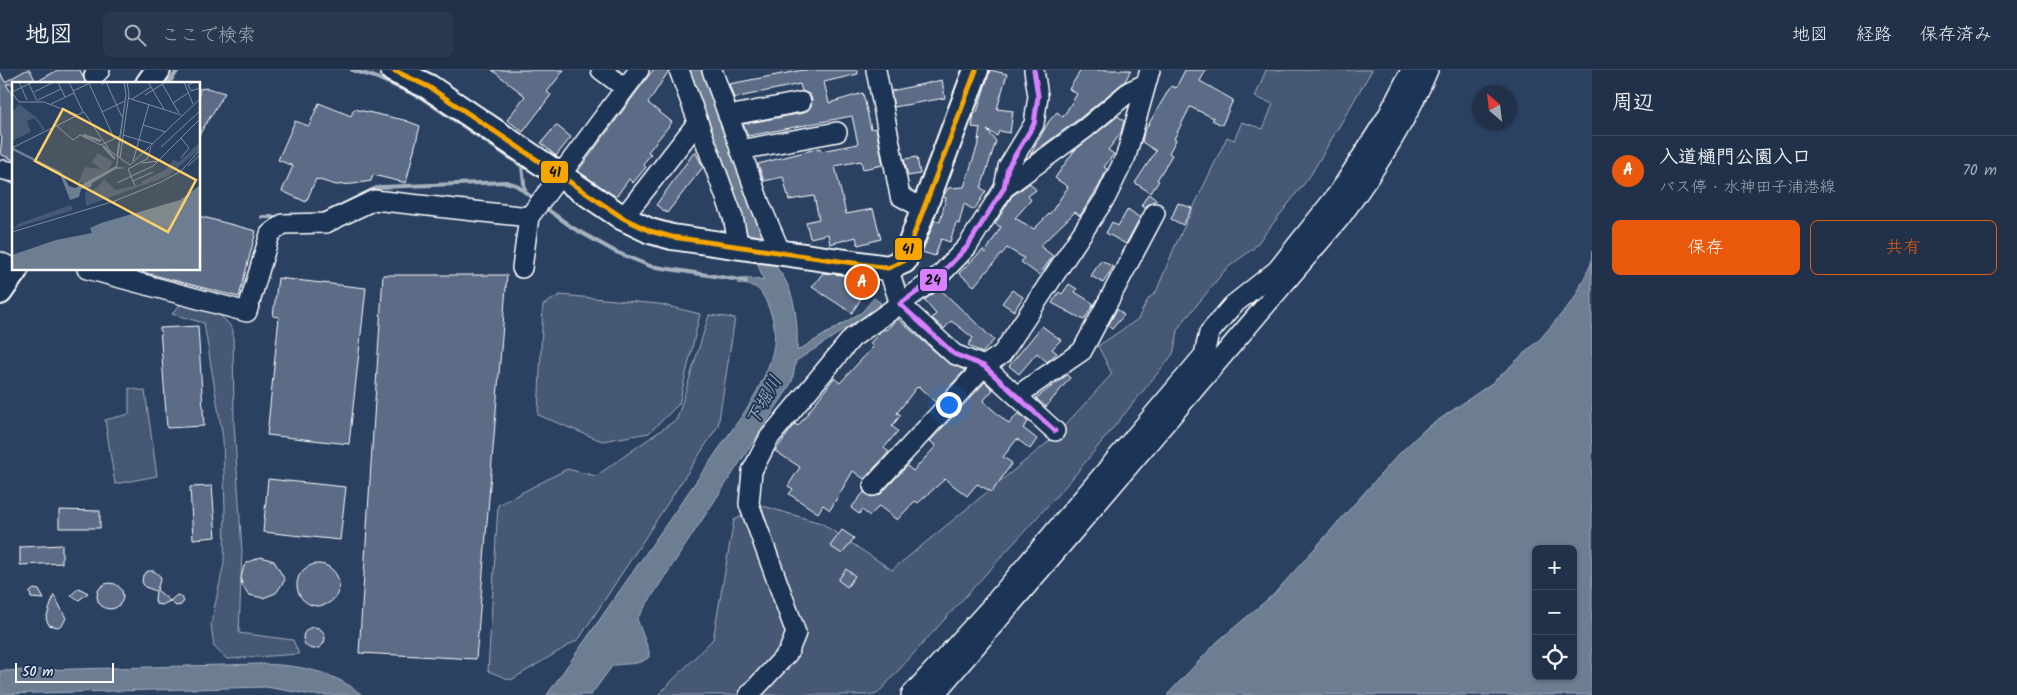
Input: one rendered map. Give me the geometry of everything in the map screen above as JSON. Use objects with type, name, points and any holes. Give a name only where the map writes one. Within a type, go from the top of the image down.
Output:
[{"type":"main road","points":[[149,82],[158,70]]},
{"type":"main road","points":[[393,70],[429,87],[558,176],[623,218],[650,231],[672,237],[888,268],[904,260],[976,70]]},
{"type":"main road","points":[[0,292],[12,268]]},
{"type":"street","points":[[601,70],[624,88]]},
{"type":"street","points":[[522,268],[529,217],[639,70]]},
{"type":"street","points":[[679,70],[744,248]]},
{"type":"street","points":[[712,70],[778,253]]},
{"type":"street","points":[[876,70],[900,196],[924,209]]},
{"type":"street","points":[[749,695],[788,653],[796,633],[749,504],[752,471],[769,438],[852,338],[940,275],[967,248],[1004,188],[1008,167],[1034,124],[1038,96],[1034,70]]},
{"type":"street","points":[[911,695],[976,624],[1204,356],[1209,333],[1233,305],[1254,286],[1277,270],[1339,192],[1387,117],[1411,70]]},
{"type":"street","points":[[934,695],[1340,218],[1367,182],[1428,70]]},
{"type":"street","points":[[1004,188],[1086,128],[1147,77]]},
{"type":"street","points":[[873,486],[984,366],[1002,354],[1106,197],[1126,156],[1147,77]]},
{"type":"street","points":[[728,116],[801,102]]},
{"type":"street","points":[[623,218],[697,123]]},
{"type":"street","points":[[740,150],[837,132]]},
{"type":"street","points":[[91,270],[247,312],[270,234],[283,224],[326,224],[374,200],[529,217]]},
{"type":"street","points":[[1018,395],[1082,351],[1155,213]]},
{"type":"street","points":[[888,268],[900,304],[954,354],[984,366],[1018,395],[1055,431]]},
{"type":"street","points":[[1207,345],[1216,340],[1248,304],[1283,285]]},
{"type":"shaded area","points":[[1266,70],[1372,70],[1310,176],[1254,248],[1226,269],[1179,327],[1173,354],[1070,481],[878,693],[874,695],[658,695],[713,639],[734,520],[763,506],[821,523],[892,570],[1053,438],[1112,374],[1098,346],[1138,319],[1148,299],[1156,292],[1175,246],[1227,137],[1234,140],[1242,122],[1263,129],[1273,104],[1255,97]]},
{"type":"shaded area","points":[[560,295],[659,304],[700,314],[679,404],[649,433],[602,441],[538,415],[543,305]]},
{"type":"shaded area","points":[[182,303],[218,314],[229,324],[233,331],[234,422],[242,551],[239,633],[293,640],[299,654],[227,659],[214,647],[211,624],[224,563],[223,439],[204,323],[172,314]]},
{"type":"shaded area","points":[[709,315],[735,318],[718,426],[579,639],[511,680],[488,671],[498,505],[567,469],[596,476],[677,419]]},
{"type":"shaded area","points":[[129,388],[145,391],[157,476],[115,484],[105,420],[129,414]]},
{"type":"water","name":"下堀川","points":[[687,70],[704,70],[775,266],[782,275],[791,295],[796,318],[797,351],[862,312],[874,298],[881,303],[879,307],[796,361],[792,381],[786,392],[637,619],[649,651],[649,657],[636,663],[612,666],[591,695],[547,695],[748,407],[767,370],[774,345],[773,319],[766,301],[755,287],[737,283],[746,277],[764,281]]},
{"type":"water","points":[[1592,251],[1592,695],[1167,695],[1217,642],[1274,594],[1398,455],[1424,430],[1492,383],[1541,338],[1574,299],[1591,264]]},
{"type":"water","points":[[260,664],[314,670],[339,680],[362,695],[312,695],[266,687],[0,694],[0,671]]},
{"type":"building","points":[[26,70],[30,70],[36,82],[12,82],[12,84],[6,84],[12,94],[12,159],[0,154],[2,138],[0,134],[0,72],[5,82]]},
{"type":"building","points":[[58,70],[80,70],[85,82],[36,82]]},
{"type":"building","points":[[492,70],[564,70],[547,92],[551,95],[523,132],[507,120],[525,96]]},
{"type":"building","points":[[653,70],[668,70],[668,72],[648,103],[672,122],[648,152],[651,154],[643,164],[646,167],[633,183],[629,179],[616,197],[578,171]]},
{"type":"building","points":[[803,70],[857,70],[858,74],[824,82],[829,103],[863,93],[871,129],[876,128],[883,165],[863,169],[861,161],[835,166],[846,214],[873,209],[881,239],[858,245],[856,237],[830,244],[828,234],[810,238],[806,222],[819,219],[814,196],[789,200],[783,177],[764,181],[758,164],[820,148],[821,151],[858,144],[852,116],[748,136],[743,124],[804,113],[811,106],[812,99],[809,94],[802,91],[800,84],[734,98],[729,84]]},
{"type":"building","points":[[990,70],[1007,74],[997,109],[1013,111],[1010,133],[999,131],[997,136],[987,130],[996,141],[981,188],[986,191],[974,210],[964,204],[959,224],[956,223],[950,242],[941,239],[935,256],[922,252],[935,220],[940,222],[946,198],[943,197],[948,188],[964,187],[980,138],[978,140],[980,128],[972,127],[974,114],[977,112]]},
{"type":"building","points":[[1081,70],[1131,70],[1125,81],[1079,119],[1030,155],[1049,121],[1057,112],[1063,117],[1077,94],[1069,89]]},
{"type":"building","points":[[1185,70],[1206,70],[1200,81],[1233,100],[1222,125],[1212,120],[1214,118],[1190,107],[1174,139],[1176,140],[1169,153],[1172,155],[1151,193],[1135,183],[1156,151],[1142,142],[1144,132],[1171,86],[1176,88]]},
{"type":"building","points":[[942,80],[945,98],[894,107],[891,91]]},
{"type":"building","points":[[207,88],[225,93],[200,133],[200,89]]},
{"type":"building","points":[[319,103],[351,116],[354,109],[404,120],[420,126],[406,183],[373,175],[371,181],[353,184],[336,185],[316,179],[306,202],[282,191],[293,166],[278,160],[295,121],[309,126]]},
{"type":"building","points":[[1118,116],[1124,121],[1121,133],[1108,150],[1114,154],[1104,167],[1107,169],[1099,186],[1080,216],[1075,212],[1040,246],[1053,256],[1039,275],[1021,262],[1024,258],[1007,248],[974,286],[959,273],[983,250],[985,253],[1001,227],[995,224],[1012,196],[1030,183],[1036,190],[1028,196],[1031,200],[1015,218],[1034,229],[1052,211],[1068,187],[1055,178],[1074,151]]},
{"type":"building","points":[[556,125],[571,137],[556,156],[541,143]]},
{"type":"building","points":[[695,151],[703,167],[667,213],[656,205]]},
{"type":"building","points":[[917,157],[920,174],[908,176],[904,159]]},
{"type":"building","points":[[1148,194],[1157,200],[1149,203],[1145,208],[1141,206]]},
{"type":"building","points":[[1178,203],[1192,208],[1183,225],[1171,219]]},
{"type":"building","points":[[1128,209],[1140,218],[1126,244],[1106,233],[1112,222],[1118,226]]},
{"type":"building","points":[[200,216],[256,231],[239,297],[142,272],[142,270],[200,270]]},
{"type":"building","points":[[1101,260],[1113,267],[1103,283],[1091,276]]},
{"type":"building","points":[[823,273],[843,275],[865,292],[852,313],[812,287]]},
{"type":"building","points":[[383,275],[507,275],[476,659],[359,653]]},
{"type":"building","points":[[278,278],[366,288],[349,444],[267,435],[279,317],[273,316]]},
{"type":"building","points":[[1069,284],[1077,289],[1075,292],[1094,304],[1084,320],[1052,303],[1059,292],[1062,294]]},
{"type":"building","points":[[940,289],[994,340],[982,353],[968,345],[973,338],[957,325],[951,321],[944,329],[932,318],[936,314],[924,300]]},
{"type":"building","points":[[1012,290],[1023,297],[1014,311],[1002,303]]},
{"type":"building","points":[[1117,309],[1124,315],[1112,329],[1108,326]]},
{"type":"building","points":[[898,319],[947,362],[965,370],[935,402],[919,387],[916,388],[897,413],[901,415],[892,426],[898,431],[884,448],[889,452],[864,479],[853,471],[830,510],[823,505],[818,513],[789,494],[793,489],[788,486],[800,467],[775,451],[795,424],[798,426],[834,378],[840,383],[873,347],[870,343],[881,331],[886,330]]},
{"type":"building","points":[[198,326],[204,426],[167,428],[160,328]]},
{"type":"building","points":[[1042,326],[1061,340],[1052,349],[1057,353],[1047,362],[1037,353],[1019,374],[1009,366]]},
{"type":"building","points":[[1067,375],[1070,378],[1046,407],[1036,398]]},
{"type":"building","points":[[985,382],[993,390],[983,401],[1009,424],[1018,413],[1028,422],[1023,428],[1037,439],[1030,449],[1017,439],[1003,457],[1012,463],[992,492],[977,484],[967,496],[945,479],[918,503],[915,501],[897,520],[879,506],[870,516],[862,510],[859,514],[851,508],[864,492],[871,497],[881,494],[907,466],[913,471],[936,446],[930,441]]},
{"type":"building","points":[[268,479],[346,487],[340,540],[263,532]]},
{"type":"building","points":[[212,486],[216,537],[193,539],[190,487]]},
{"type":"building","points":[[59,510],[100,511],[100,528],[59,528]]},
{"type":"building","points":[[842,530],[854,538],[842,554],[830,546]]},
{"type":"building","points":[[62,545],[62,563],[20,565],[20,547]]},
{"type":"building","points":[[261,557],[274,561],[285,580],[276,593],[263,598],[249,595],[242,585],[241,578],[244,566],[248,562]]},
{"type":"building","points":[[318,564],[333,570],[339,585],[333,600],[318,606],[303,600],[297,585],[303,570]]},
{"type":"building","points":[[846,569],[855,576],[847,587],[838,580]]},
{"type":"building","points":[[148,571],[154,571],[161,577],[157,590],[170,601],[162,605],[156,604],[156,591],[145,587],[142,582],[143,575]]},
{"type":"building","points":[[110,583],[119,587],[123,596],[119,605],[110,609],[101,605],[97,596],[101,587]]},
{"type":"building","points":[[79,588],[88,593],[79,600],[71,595]]},
{"type":"building","points":[[34,589],[39,590],[44,599],[31,598],[30,592]]},
{"type":"building","points":[[54,595],[66,618],[63,624],[58,627],[49,625],[46,619]]},
{"type":"building","points":[[177,595],[184,601],[181,605],[176,606],[170,601]]},
{"type":"building","points":[[314,627],[322,630],[325,638],[322,646],[314,649],[306,646],[303,638],[306,630]]},
{"type":"waterway","points":[[169,82],[178,70]]},
{"type":"waterway","points":[[352,70],[375,77],[422,98],[522,166],[525,192]]},
{"type":"waterway","points":[[4,179],[12,182]]},
{"type":"waterway","points":[[319,216],[381,187],[506,182],[516,185],[530,196]]},
{"type":"waterway","points":[[547,209],[573,228],[616,252],[650,266],[746,281]]},
{"type":"waterway","points":[[262,217],[280,217]]},
{"type":"transit line","name":"41","points":[[393,70],[429,87],[623,218],[650,231],[672,237],[888,268],[904,261],[976,70]]},
{"type":"transit line","name":"24","points":[[1034,70],[1038,96],[1034,124],[1008,167],[1004,188],[967,247],[940,275],[900,304],[954,354],[984,366],[1055,431]]},
{"type":"place","name":"入道樋門公園入口","points":[[862,282]]}]
